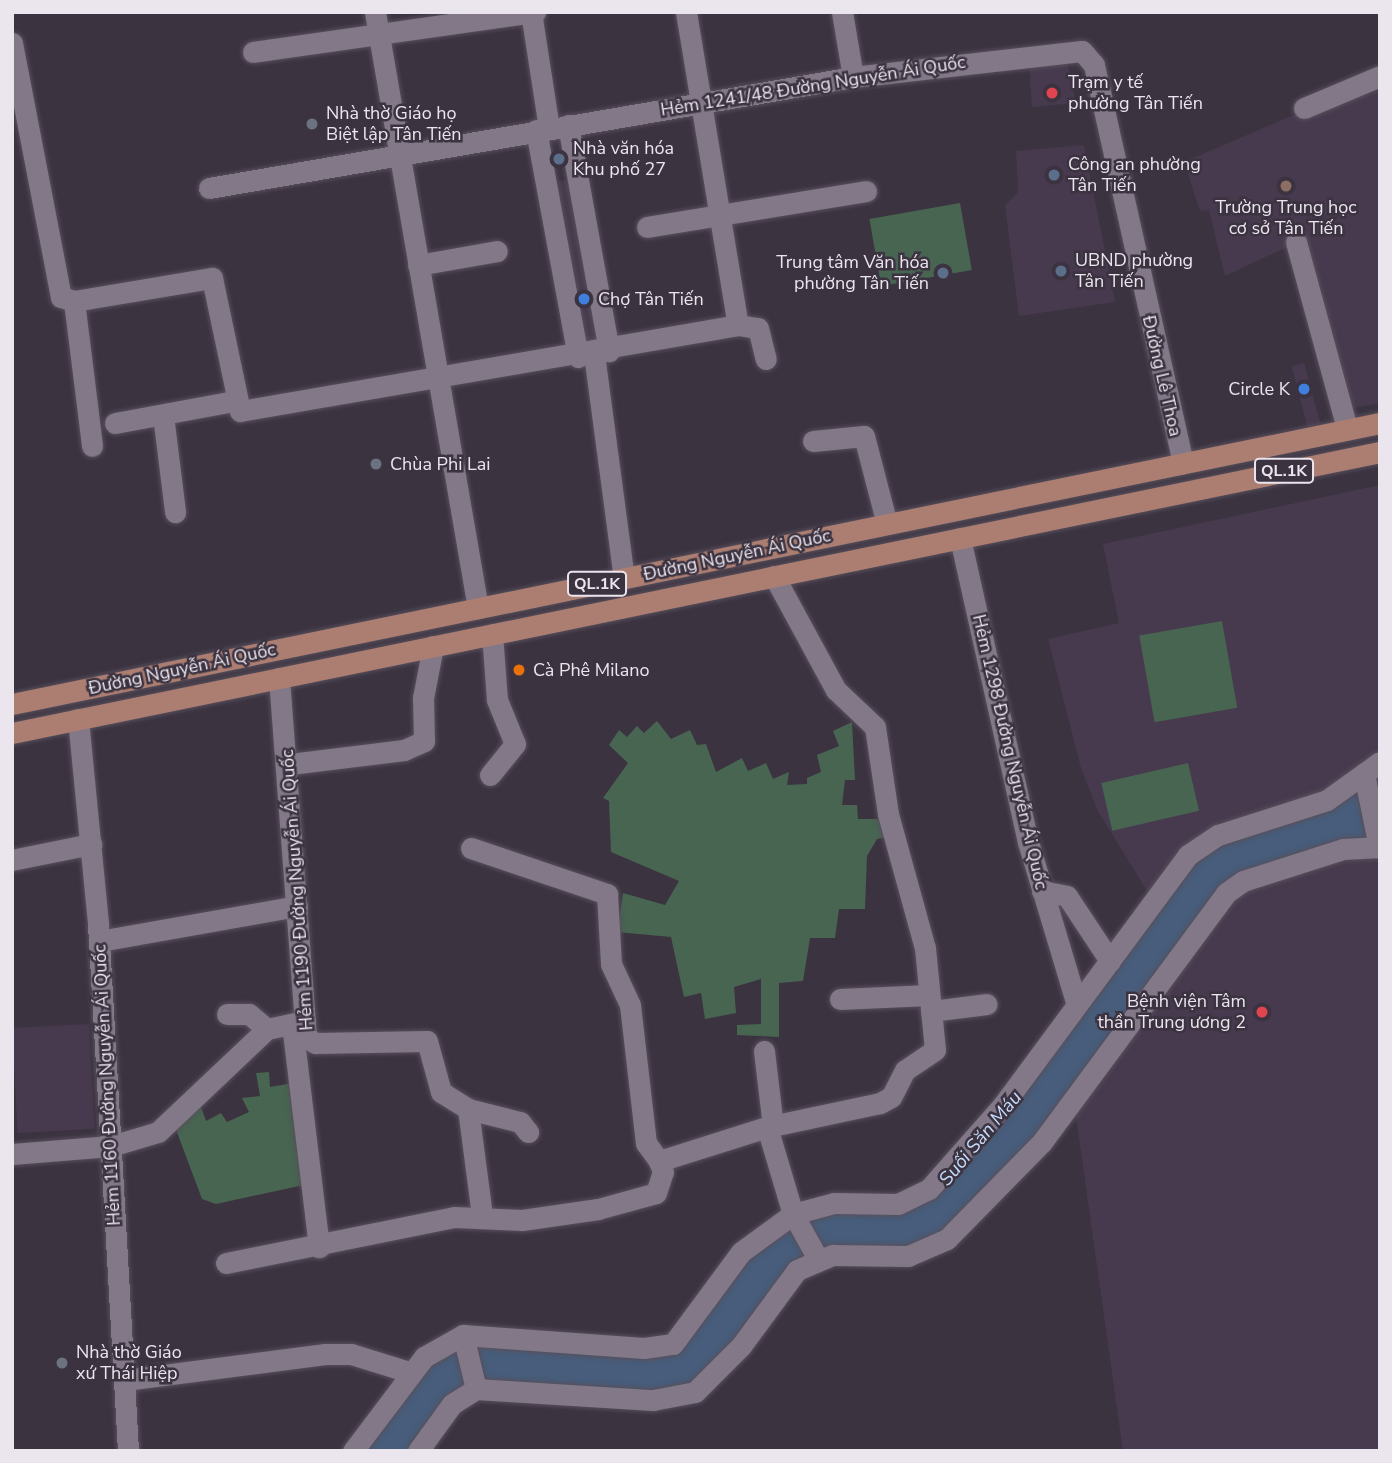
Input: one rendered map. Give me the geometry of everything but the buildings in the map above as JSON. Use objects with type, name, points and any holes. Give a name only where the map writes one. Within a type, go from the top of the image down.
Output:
[{"type":"main road","name":"Đường Nguyễn Ái Quốc","points":[[12,704],[1380,423]]},
{"type":"main road","name":"Đường Nguyễn Ái Quốc","points":[[12,733],[1380,452]]},
{"type":"main road","points":[[1182,463],[1189,491]]},
{"type":"street","points":[[375,12],[478,608]]},
{"type":"street","points":[[253,52],[379,37],[532,12],[594,354],[624,578]]},
{"type":"street","points":[[686,12],[738,325]]},
{"type":"street","points":[[842,12],[853,77]]},
{"type":"street","points":[[12,43],[61,297],[74,301],[212,278],[234,401],[240,411],[251,413],[438,377],[594,354],[738,325],[760,331],[766,359]]},
{"type":"street","name":"Hẻm 1241/48 Đường Nguyễn Ái Quốc","points":[[209,188],[399,152],[853,77],[1078,51]]},
{"type":"street","name":"Đường Lê Thoa","points":[[1078,51],[1094,65],[1182,463]]},
{"type":"street","points":[[1304,108],[1380,76]]},
{"type":"street","points":[[551,127],[594,354]]},
{"type":"street","points":[[647,227],[866,191]]},
{"type":"street","points":[[1296,242],[1347,429]]},
{"type":"street","points":[[418,265],[497,251]]},
{"type":"street","points":[[74,301],[92,446]]},
{"type":"street","points":[[115,423],[234,401]]},
{"type":"street","points":[[163,415],[175,512]]},
{"type":"street","points":[[813,441],[864,436],[887,524]]},
{"type":"street","name":"Hẻm 1298 Đường Nguyễn Ái Quốc","points":[[960,538],[1042,891],[1077,1005]]},
{"type":"street","points":[[659,1161],[770,1126],[891,1097],[905,1070],[932,1056],[925,948],[888,814],[875,727],[836,690],[774,576]]},
{"type":"street","points":[[490,775],[515,744],[497,700],[492,634]]},
{"type":"street","points":[[290,764],[404,750],[424,741],[423,698],[433,646]]},
{"type":"street","name":"Hẻm 1190 Đường Nguyễn Ái Quốc","points":[[279,678],[290,764],[297,906],[298,1023],[311,1043],[427,1041],[441,1092],[468,1109]]},
{"type":"street","name":"Hẻm 1160 Đường Nguyễn Ái Quốc","points":[[78,719],[92,844],[99,942],[128,1451]]},
{"type":"street","points":[[418,1451],[452,1404],[477,1389],[653,1400],[695,1392],[741,1346],[786,1280],[818,1259],[908,1256],[960,1230],[1042,1142],[1226,893],[1242,881],[1343,849],[1379,847],[1372,768]]},
{"type":"street","points":[[353,1451],[409,1372],[463,1335],[644,1348],[673,1343],[741,1252],[793,1214],[834,1203],[898,1204],[929,1189],[1077,1005],[1203,842],[1327,800],[1372,768]]},
{"type":"street","points":[[12,860],[92,844]]},
{"type":"street","points":[[226,1263],[482,1216],[531,1219],[648,1196],[662,1185],[659,1161],[646,1143],[627,995],[611,964],[607,894],[471,848]]},
{"type":"street","points":[[1042,891],[1067,896],[1110,961]]},
{"type":"street","points":[[99,942],[297,906]]},
{"type":"street","points":[[840,999],[987,1004]]},
{"type":"street","points":[[227,1014],[249,1014],[267,1029]]},
{"type":"street","points":[[12,1154],[111,1146],[169,1126],[267,1029],[298,1023],[319,1247]]},
{"type":"street","points":[[764,1051],[770,1126],[793,1214],[818,1259]]},
{"type":"street","points":[[482,1216],[468,1109],[520,1122],[528,1132]]},
{"type":"street","points":[[463,1335],[477,1389]]},
{"type":"street","points":[[125,1380],[325,1354],[351,1354],[409,1372]]},
{"type":"shaded area","name":"Trạm y tế phường Tân Tiến","points":[[1067,61],[1076,103],[1032,107],[1029,62]]},
{"type":"shaded area","name":"Trường Trung học cơ sở Tân Tiến","points":[[1380,78],[1380,403],[1347,409],[1302,240],[1225,276],[1209,210],[1200,211],[1184,162]]},
{"type":"shaded area","name":"UBND phường Tân Tiến","points":[[1084,145],[1115,302],[1019,316],[1005,205],[1018,192],[1016,151]]},
{"type":"shaded area","name":"Chợ Tân Tiến","points":[[572,179],[602,347],[584,351],[554,182]]},
{"type":"shaded area","name":"Circle K","points":[[1304,363],[1320,424],[1308,427],[1291,366]]},
{"type":"shaded area","name":"Bệnh viện Tâm thần Trung ương 2","points":[[1380,485],[1380,1451],[1123,1451],[1075,1109],[1150,896],[1098,811],[1081,768],[1048,639],[1119,623],[1103,544]]},
{"type":"shaded area","points":[[89,1024],[94,1129],[18,1133],[12,1028]]},
{"type":"green space","points":[[960,203],[972,270],[881,286],[869,219]]},
{"type":"green space","points":[[1222,621],[1237,708],[1155,722],[1139,636]]},
{"type":"green space","points":[[657,721],[671,739],[690,730],[697,745],[706,744],[716,772],[742,758],[748,771],[766,763],[773,779],[789,772],[787,785],[807,784],[807,778],[821,772],[817,755],[839,746],[833,731],[852,722],[855,780],[845,780],[842,805],[857,805],[858,819],[882,819],[888,837],[877,839],[867,856],[865,909],[839,909],[835,938],[810,938],[803,981],[779,983],[779,1037],[737,1035],[737,1025],[761,1024],[761,979],[734,987],[736,1013],[705,1019],[701,993],[684,997],[671,937],[617,932],[623,893],[665,905],[679,881],[611,852],[609,801],[603,798],[628,763],[609,745],[619,730],[627,737],[637,726],[644,733]]},
{"type":"green space","points":[[1188,763],[1199,811],[1112,831],[1101,783]]},
{"type":"green space","points":[[269,1072],[270,1087],[293,1083],[304,1185],[216,1204],[202,1199],[175,1127],[200,1104],[206,1121],[221,1113],[227,1122],[249,1112],[242,1098],[260,1096],[256,1073]]},
{"type":"water","name":"Suối Săn Máu","points":[[1380,773],[1380,841],[1239,876],[1038,1142],[956,1226],[907,1250],[830,1249],[703,1378],[671,1393],[481,1384],[411,1451],[361,1451],[413,1376],[459,1344],[649,1353],[747,1255],[801,1216],[921,1201],[1206,847]]},
{"type":"place","name":"Trạm y tế phường Tân Tiến","points":[[1052,93]]},
{"type":"place","name":"Nhà thờ Giáo họ Biệt lập Tân Tiến","points":[[312,124]]},
{"type":"place","name":"Nhà văn hóa Khu phố 27","points":[[559,159]]},
{"type":"place","name":"Công an phường Tân Tiến","points":[[1054,175]]},
{"type":"place","name":"Trường Trung học cơ sở Tân Tiến","points":[[1286,186]]},
{"type":"place","name":"UBND phường Tân Tiến","points":[[1061,271]]},
{"type":"place","name":"Trung tâm Văn hóa phường Tân Tiến","points":[[943,273]]},
{"type":"place","name":"Chợ Tân Tiến","points":[[584,299]]},
{"type":"place","name":"Circle K","points":[[1304,389]]},
{"type":"place","name":"Chùa Phi Lai","points":[[376,464]]},
{"type":"place","name":"Cà Phê Milano","points":[[519,670]]},
{"type":"place","name":"Bệnh viện Tâm thần Trung ương 2","points":[[1262,1012]]},
{"type":"place","name":"Nhà thờ Giáo xứ Thái Hiệp","points":[[62,1363]]}]
